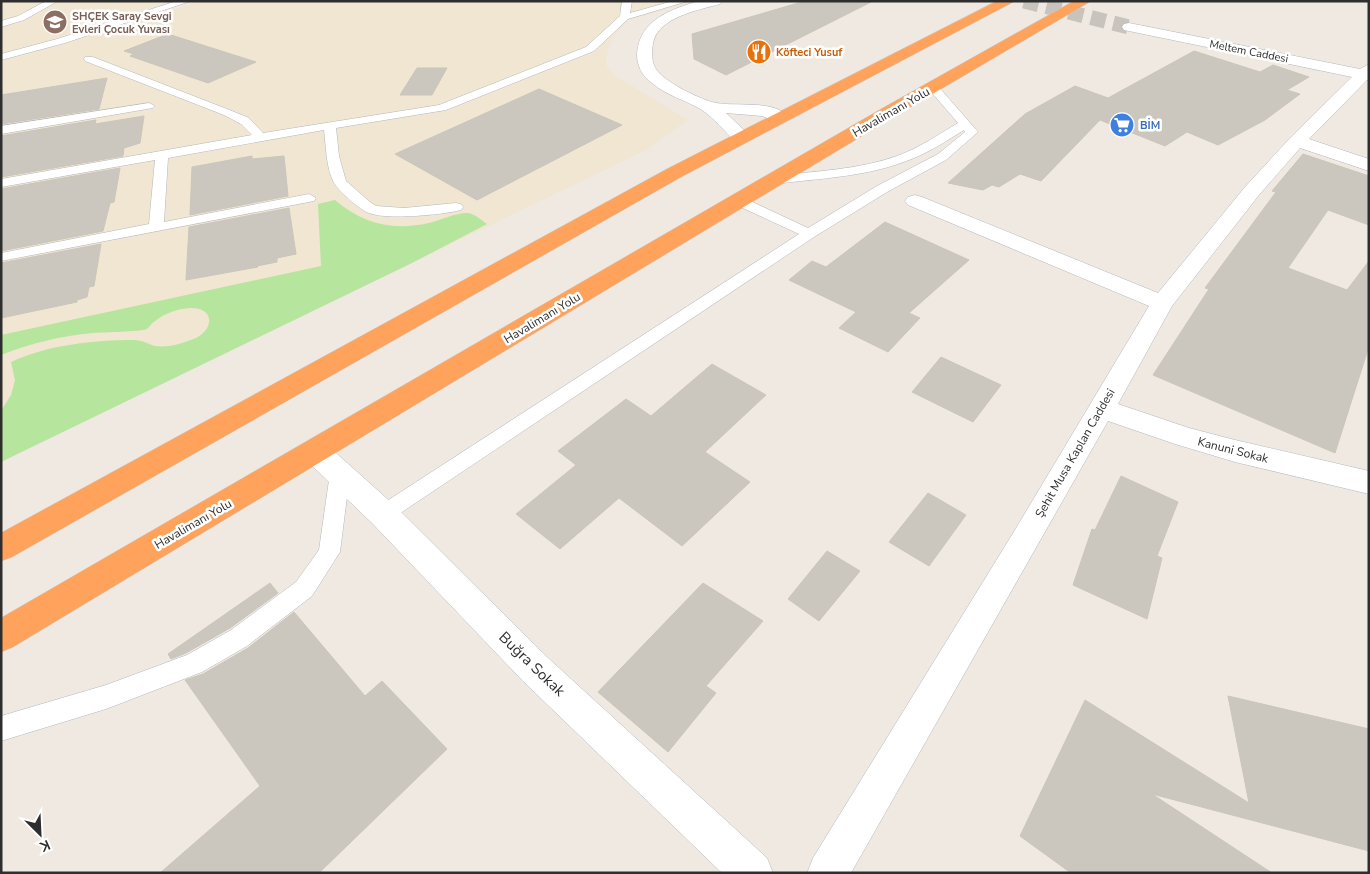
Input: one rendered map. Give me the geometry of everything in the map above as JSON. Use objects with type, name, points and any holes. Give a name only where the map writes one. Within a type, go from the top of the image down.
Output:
[{"type":"highway","points":[[1,548],[657,183],[1008,1]]},
{"type":"highway","name":"Havalimanı Yolu","points":[[1,636],[328,462],[739,201],[1084,1]]},
{"type":"street","points":[[715,1],[678,12],[666,18],[656,27],[644,48],[646,66],[664,84],[709,107],[742,138]]},
{"type":"street","name":"Meltem Caddesi","points":[[1129,27],[1367,73]]},
{"type":"street","name":"Şehit Musa Kaplan Caddesi","points":[[828,873],[1026,539],[1162,302],[1252,191],[1297,141],[1367,73]]},
{"type":"street","points":[[709,107],[765,111],[780,118]]},
{"type":"street","points":[[1297,141],[1369,165]]},
{"type":"street","points":[[915,201],[1162,302]]},
{"type":"street","name":"Kanuni Sokak","points":[[1101,408],[1218,447],[1369,483]]},
{"type":"street","name":"Buğra Sokak","points":[[328,462],[383,514],[535,669],[752,873]]},
{"type":"lane","points":[[1,24],[21,18],[54,1]]},
{"type":"lane","points":[[1,57],[61,41],[187,1]]},
{"type":"lane","points":[[625,17],[627,1]]},
{"type":"lane","points":[[1,183],[330,125],[442,108],[590,49],[625,17],[684,1]]},
{"type":"lane","points":[[89,59],[228,113],[245,121],[261,138]]},
{"type":"lane","points":[[383,514],[809,234],[882,189],[942,157],[963,141],[972,132],[933,87]]},
{"type":"lane","points":[[1,130],[149,106]]},
{"type":"lane","points":[[774,180],[876,166],[916,152],[965,124]]},
{"type":"lane","points":[[330,125],[333,156],[340,182],[365,205],[373,210],[404,212],[456,206]]},
{"type":"lane","points":[[156,228],[162,155]]},
{"type":"lane","points":[[1,258],[309,198]]},
{"type":"lane","points":[[739,201],[809,234]]},
{"type":"lane","points":[[1,729],[106,697],[194,664],[239,638],[304,589],[329,552],[328,462]]},
{"type":"shaded area","name":"SHÇEK Saray Sevgi Evleri Çocuk Yuvası","points":[[1,1],[173,1],[44,42],[1,53]]},
{"type":"shaded area","points":[[202,1],[698,1],[629,20],[612,38],[606,65],[614,75],[688,120],[646,150],[1,461],[1,61]]},
{"type":"green space","points":[[335,200],[356,215],[390,226],[429,223],[467,213],[475,215],[487,224],[412,263],[1,462],[1,411],[11,395],[15,380],[11,362],[40,351],[87,342],[134,340],[155,346],[176,345],[202,334],[209,324],[209,319],[204,311],[190,308],[180,309],[163,316],[147,329],[69,336],[1,355],[1,335],[321,266],[318,204]]},
{"type":"building","points":[[805,1],[873,1],[726,75],[694,59],[692,34]]},
{"type":"building","points":[[168,34],[256,62],[208,83],[130,56],[134,54],[124,51]]},
{"type":"building","points":[[1194,51],[1260,72],[1273,65],[1309,77],[1287,90],[1300,94],[1265,120],[1218,145],[1187,132],[1165,146],[1100,120],[1041,181],[1020,174],[999,187],[992,185],[983,190],[948,183],[1025,114],[1075,86],[1108,98]]},
{"type":"building","points":[[417,68],[447,68],[432,95],[400,95]]},
{"type":"building","points":[[107,78],[99,109],[1,124],[1,95]]},
{"type":"building","points":[[539,89],[622,125],[477,200],[395,154]]},
{"type":"building","points":[[144,116],[140,143],[124,148],[123,156],[1,177],[1,136],[96,120],[95,124]]},
{"type":"building","points":[[1303,154],[1369,176],[1369,225],[1328,210],[1288,268],[1347,290],[1369,261],[1369,346],[1335,453],[1153,375],[1209,289],[1205,288],[1276,192],[1272,191]]},
{"type":"building","points":[[252,156],[252,159],[284,156],[288,196],[190,215],[192,167]]},
{"type":"building","points":[[120,168],[114,202],[110,203],[103,231],[1,251],[1,189]]},
{"type":"building","points":[[289,208],[296,254],[277,258],[277,262],[258,267],[186,280],[189,227]]},
{"type":"building","points":[[885,222],[969,260],[909,313],[920,318],[888,352],[839,328],[856,312],[789,280],[812,261],[826,267]]},
{"type":"building","points":[[101,244],[94,286],[89,287],[87,297],[77,300],[77,302],[1,318],[1,263]]},
{"type":"building","points":[[941,357],[1001,385],[973,422],[912,392]]},
{"type":"building","points":[[712,364],[766,395],[705,452],[750,482],[682,546],[619,498],[560,549],[516,514],[576,465],[558,451],[626,399],[651,416]]},
{"type":"building","points":[[1121,476],[1178,502],[1157,556],[1162,558],[1147,619],[1073,585],[1092,529],[1095,530]]},
{"type":"building","points":[[928,493],[966,515],[929,566],[889,542]]},
{"type":"building","points":[[827,551],[860,571],[819,621],[788,599]]},
{"type":"building","points":[[270,583],[278,593],[230,628],[186,653],[171,659],[168,654]]},
{"type":"building","points":[[703,583],[763,621],[706,686],[716,693],[668,752],[598,692]]},
{"type":"building","points":[[294,612],[365,696],[382,681],[447,749],[319,873],[160,873],[260,786],[185,680],[203,674],[248,648]]},
{"type":"building","points":[[1228,696],[1369,729],[1369,851],[1152,794],[1272,873],[1071,873],[1020,836],[1085,700],[1249,803]]},
{"type":"tunnel","points":[[1024,1],[1129,27]]},
{"type":"place","name":"SHÇEK Saray Sevgi Evleri Çocuk Yuvası","points":[[55,22]]},
{"type":"place","name":"Köfteci Yusuf","points":[[759,52]]},
{"type":"place","name":"BİM","points":[[1122,125]]}]
